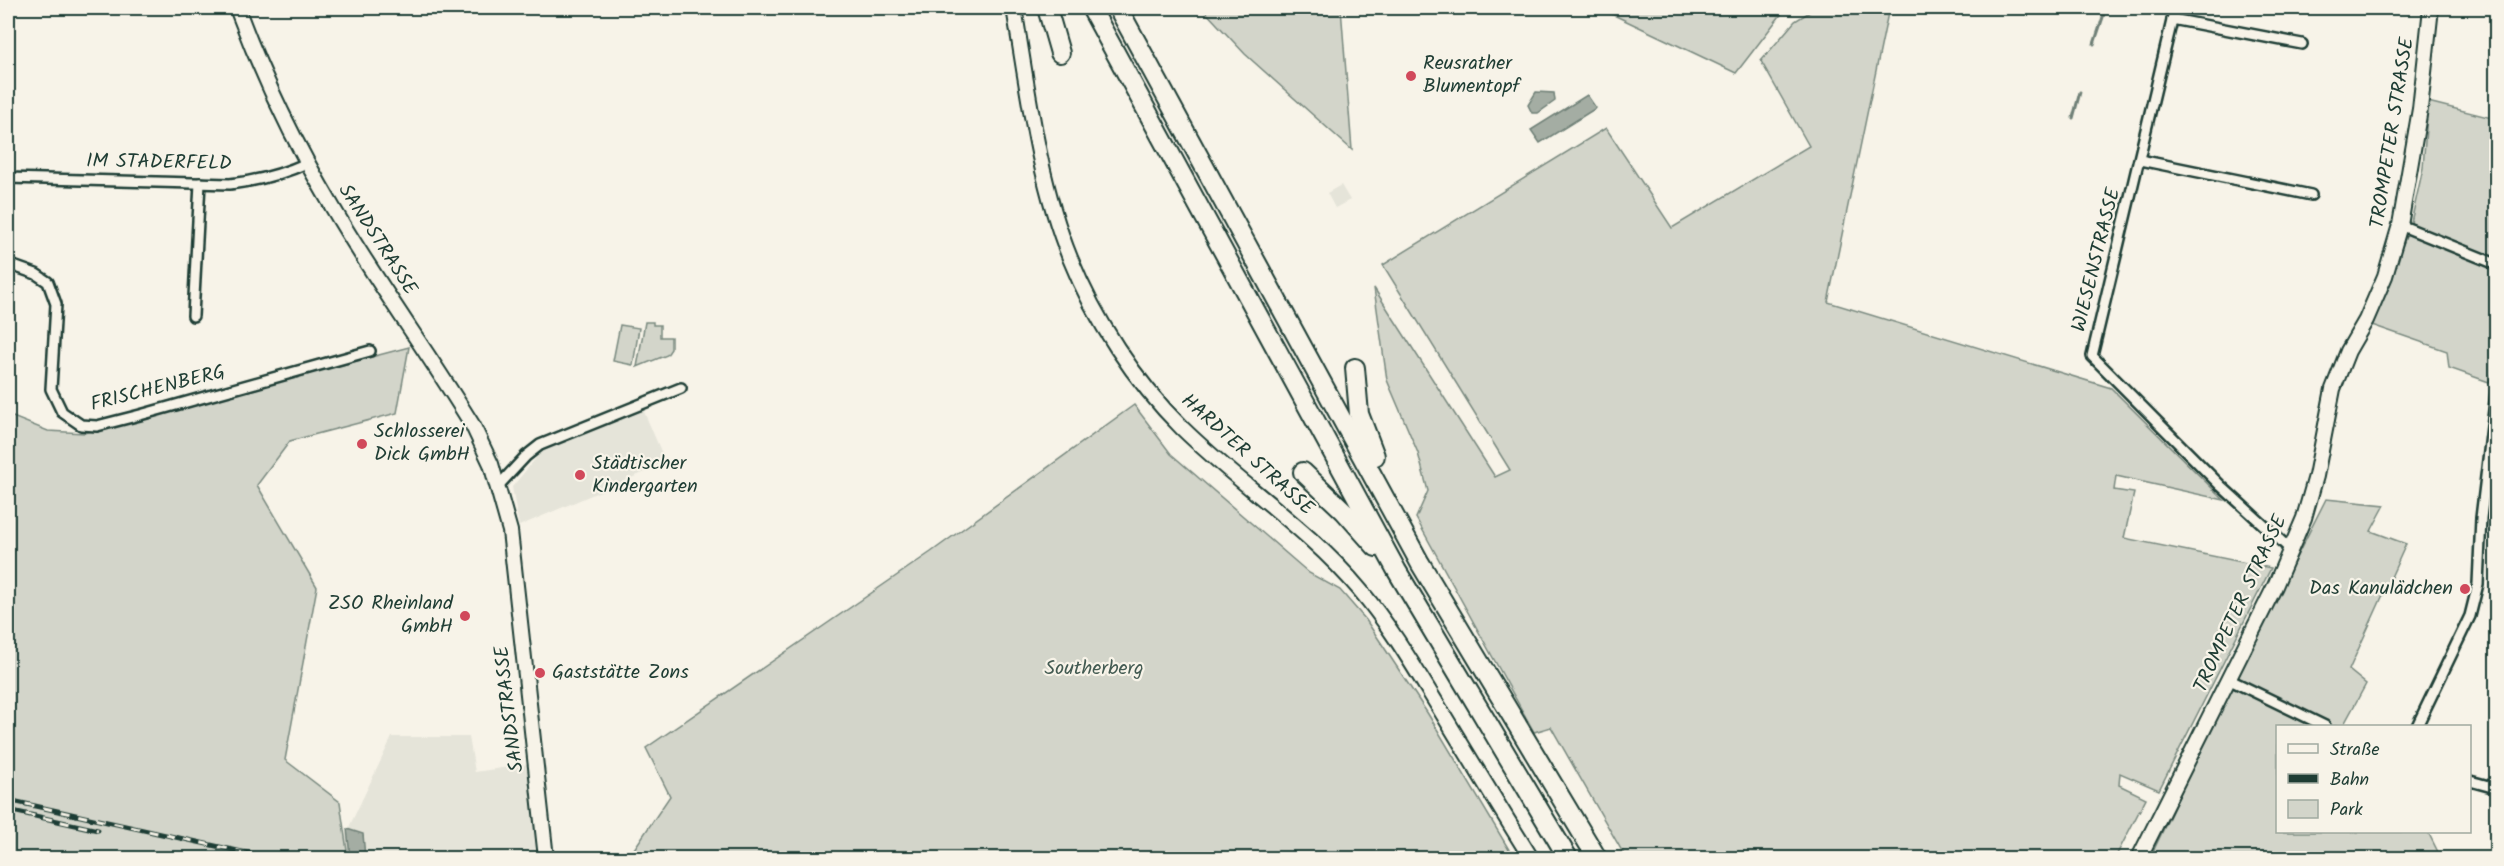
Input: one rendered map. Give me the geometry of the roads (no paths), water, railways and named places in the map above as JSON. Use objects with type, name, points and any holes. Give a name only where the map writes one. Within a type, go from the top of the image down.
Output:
[{"type":"highway","points":[[1047,8],[1060,53]]},
{"type":"highway","points":[[1091,8],[1397,571],[1568,858]]},
{"type":"highway","points":[[1118,8],[1420,563],[1597,858]]},
{"type":"highway","points":[[1355,368],[1359,414],[1368,442],[1380,466],[1382,490]]},
{"type":"highway","points":[[1304,472],[1344,511],[1397,571]]},
{"type":"main road","name":"SANDSTRASSE","points":[[237,8],[283,118],[307,163],[334,210],[473,426],[488,455],[499,485],[510,531],[514,561],[546,858]]},
{"type":"main road","name":"HARDTER STRASSE","points":[[1014,8],[1041,160],[1054,210],[1069,257],[1121,354],[1149,391],[1181,426],[1212,456],[1308,536],[1360,590],[1386,624],[1426,687],[1530,858]]},
{"type":"main road","name":"TROMPETER STRASSE","points":[[2139,858],[2291,550],[2316,476],[2333,389],[2348,351],[2366,320],[2385,276],[2400,225],[2420,109],[2431,8]]},
{"type":"street","name":"WIESENSTRASSE","points":[[2175,8],[2092,356],[2221,486],[2291,550]]},
{"type":"street","points":[[2172,19],[2302,44]]},
{"type":"street","points":[[2140,160],[2311,195]]},
{"type":"street","name":"IM STADERFELD","points":[[8,178],[245,183],[307,163]]},
{"type":"street","points":[[193,316],[200,183]]},
{"type":"street","points":[[2400,225],[2496,264]]},
{"type":"street","name":"FRISCHENBERG","points":[[8,264],[36,274],[48,282],[56,304],[51,389],[62,412],[81,425],[97,426],[370,351]]},
{"type":"street","points":[[499,485],[526,456],[540,445],[681,388]]},
{"type":"street","points":[[2416,725],[2470,616],[2478,584],[2481,518],[2496,393]]},
{"type":"street","points":[[2228,679],[2323,725]]},
{"type":"street","points":[[2471,782],[2496,788]]},
{"type":"waterway","points":[[2094,44],[2106,8]]},
{"type":"waterway","points":[[2073,118],[2080,92]]},
{"type":"railway","points":[[8,800],[270,858]]},
{"type":"railway","points":[[8,810],[98,830]]},
{"type":"place","name":"Reusrather Blumentopf","points":[[1411,76]]},
{"type":"place","name":"Schlosserei Dick GmbH","points":[[362,444]]},
{"type":"place","name":"Städtischer Kindergarten","points":[[580,475]]},
{"type":"place","name":"Das Kanulädchen","points":[[2465,589]]},
{"type":"place","name":"ZSO Rheinland GmbH","points":[[465,616]]},
{"type":"place","name":"Gaststätte Zons","points":[[540,673]]},
{"type":"park label","name":"Southerberg","points":[[1094,669]]}]
